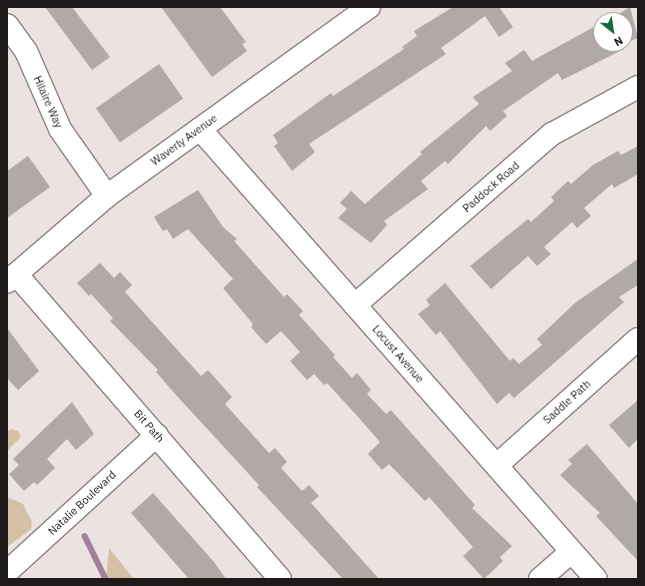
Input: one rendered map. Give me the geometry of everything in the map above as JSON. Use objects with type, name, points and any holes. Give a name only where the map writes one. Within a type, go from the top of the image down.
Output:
[{"type":"street","name":"Waverly Avenue","points":[[12,278],[107,196],[369,7]]},
{"type":"street","name":"Hilaire Way","points":[[7,25],[26,51],[60,129],[107,196]]},
{"type":"street","name":"Paddock Road","points":[[355,305],[552,134],[638,87]]},
{"type":"street","name":"Locust Avenue","points":[[200,129],[596,579]]},
{"type":"street","name":"Bit Path","points":[[12,278],[157,434],[280,579]]},
{"type":"street","name":"Saddle Path","points":[[496,465],[638,339]]},
{"type":"street","name":"Natalie Boulevard","points":[[7,572],[157,434]]},
{"type":"street","points":[[540,579],[571,552]]},
{"type":"shaded area","points":[[11,429],[18,431],[21,437],[7,451],[7,431]]},
{"type":"shaded area","points":[[7,497],[23,504],[32,522],[31,529],[7,547]]},
{"type":"shaded area","points":[[109,548],[134,579],[106,579]]},
{"type":"building","points":[[45,7],[72,7],[110,57],[92,70]]},
{"type":"building","points":[[161,7],[220,7],[246,42],[242,44],[247,51],[212,77]]},
{"type":"building","points":[[453,7],[499,7],[513,27],[499,37],[485,16],[441,48],[446,54],[309,144],[315,152],[292,171],[274,146],[278,143],[273,135],[331,93],[333,96],[404,49],[402,47],[417,36],[414,31]]},
{"type":"building","points":[[630,7],[631,12],[622,12]]},
{"type":"building","points":[[633,19],[638,38],[633,40]]},
{"type":"building","points":[[593,27],[593,52],[618,52],[562,80],[558,73],[503,111],[507,116],[490,131],[486,126],[448,164],[445,161],[421,181],[428,189],[384,221],[387,225],[371,243],[338,218],[347,209],[340,203],[351,191],[365,204],[422,154],[420,152],[479,104],[473,97],[512,71],[505,63],[524,50],[532,61]]},
{"type":"building","points":[[159,64],[183,98],[120,143],[96,108]]},
{"type":"building","points":[[638,146],[638,174],[614,188],[612,184],[584,208],[591,216],[577,228],[572,222],[544,247],[551,254],[537,266],[528,256],[491,289],[470,266],[528,219],[531,222],[554,201],[551,197],[568,181],[571,184],[593,165],[618,151],[621,155]]},
{"type":"building","points":[[28,156],[50,187],[7,218],[7,171]]},
{"type":"building","points":[[198,190],[223,227],[237,239],[234,241],[284,297],[287,294],[303,311],[299,315],[335,355],[333,357],[352,378],[357,373],[371,390],[367,394],[386,414],[391,410],[475,505],[472,508],[512,546],[500,557],[503,561],[484,579],[463,556],[473,547],[429,497],[425,501],[389,464],[382,470],[368,454],[380,442],[360,419],[327,383],[324,385],[314,374],[307,380],[290,361],[300,352],[281,331],[266,344],[251,327],[253,324],[223,288],[233,279],[188,229],[173,239],[167,229],[163,231],[154,217]]},
{"type":"building","points":[[638,259],[638,285],[619,297],[624,302],[514,398],[509,393],[497,404],[440,331],[436,335],[418,314],[430,305],[426,300],[445,283],[510,361],[513,358],[519,364],[542,345],[537,339],[575,303]]},
{"type":"building","points":[[100,263],[114,278],[120,272],[132,285],[125,292],[201,376],[208,370],[232,397],[225,404],[269,453],[275,448],[287,462],[281,468],[302,491],[309,485],[319,496],[311,503],[379,579],[343,579],[257,487],[259,485],[156,372],[158,370],[110,321],[113,318],[91,294],[89,296],[77,283]]},
{"type":"building","points":[[7,328],[39,371],[18,390],[7,378]]},
{"type":"building","points":[[638,400],[638,439],[629,448],[609,425]]},
{"type":"building","points":[[72,402],[94,434],[76,450],[67,439],[47,459],[55,468],[37,485],[34,482],[24,491],[9,474],[19,465],[13,459]]},
{"type":"building","points":[[587,444],[638,504],[638,561],[596,516],[600,513],[560,475],[572,464],[568,460]]},
{"type":"building","points":[[153,493],[214,562],[226,579],[189,579],[131,513]]},
{"type":"waterway","points":[[85,536],[106,579]]}]
